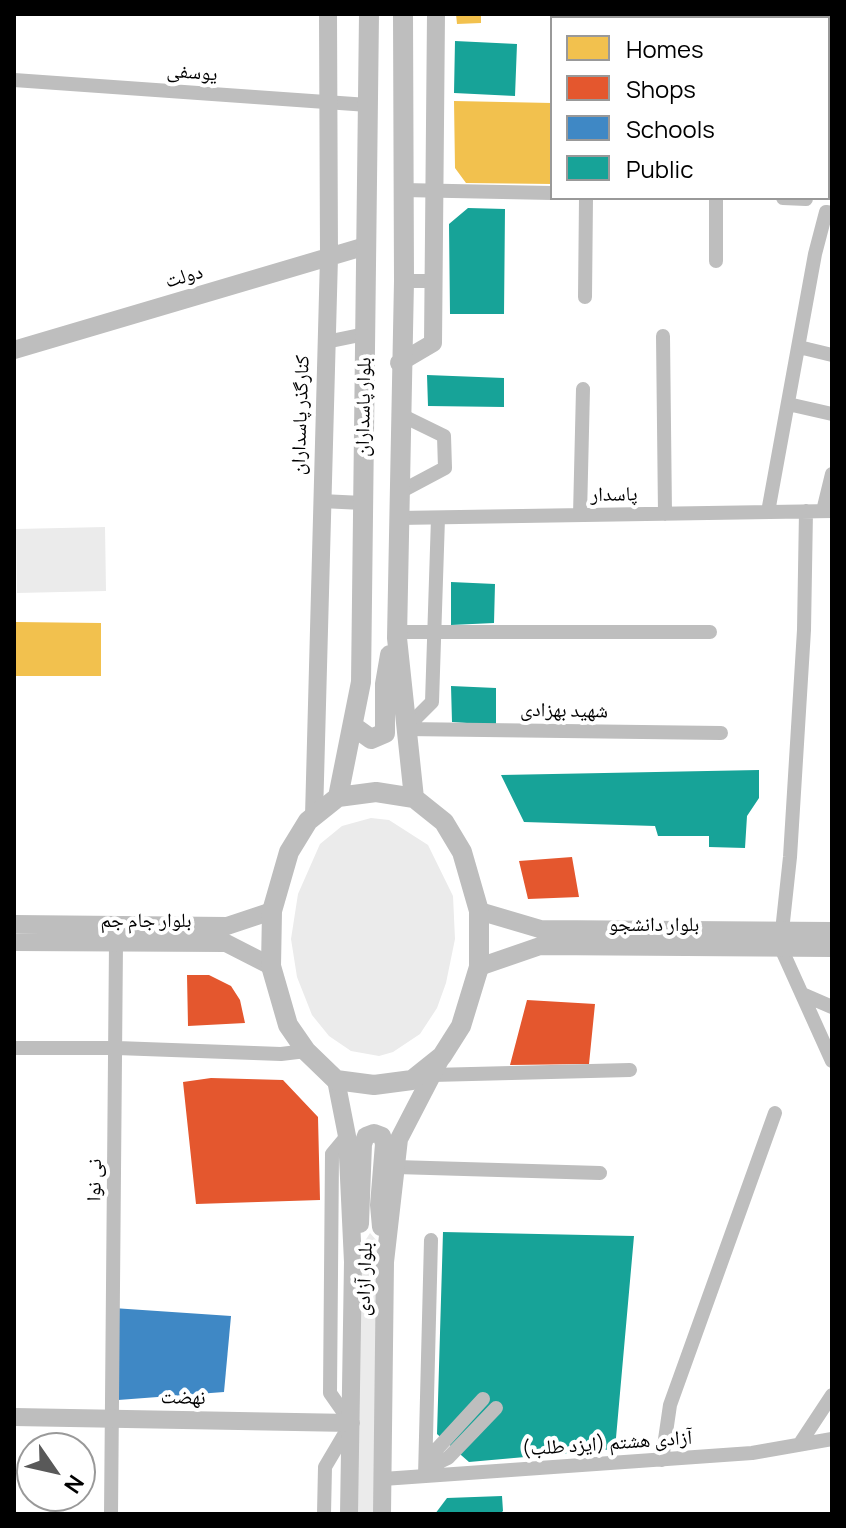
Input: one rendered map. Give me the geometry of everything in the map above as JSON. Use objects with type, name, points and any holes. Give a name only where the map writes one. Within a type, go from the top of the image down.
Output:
[{"type":"highway","name":"بلوار پاسداران","points":[[338,797],[361,682],[369,14]]},
{"type":"highway","name":"بلوار پاسداران","points":[[403,14],[404,281],[399,363],[397,635],[414,798]]},
{"type":"highway","points":[[353,726],[371,739],[385,733],[387,661],[397,635]]},
{"type":"highway","points":[[376,792],[414,798],[444,822],[462,852],[479,911],[479,967],[461,1026],[442,1056],[412,1080],[374,1085],[336,1080],[306,1051],[288,1025],[271,966],[272,911],[289,852],[314,816],[338,797],[376,792]]},
{"type":"main road","name":"کنارگذر پاسداران","points":[[314,816],[329,257],[328,14]]},
{"type":"main road","points":[[399,363],[433,343],[436,14]]},
{"type":"main road","name":"دولت","points":[[14,350],[366,246]]},
{"type":"main road","name":"بلوار جام جم","points":[[14,942],[72,933],[227,926],[272,911]]},
{"type":"main road","name":"بلوار دانشجو","points":[[479,911],[540,929],[781,939],[832,948]]},
{"type":"main road","name":"بلوار جام جم","points":[[14,924],[116,943],[226,943],[271,966]]},
{"type":"main road","name":"بلوار دانشجو","points":[[479,967],[540,946],[781,939],[832,931]]},
{"type":"main road","name":"بلوار آزادی","points":[[382,1514],[385,1262],[399,1139],[442,1056]]},
{"type":"main road","name":"بلوار آزادی","points":[[336,1080],[347,1136],[353,1262],[349,1514]]},
{"type":"main road","points":[[353,1262],[363,1208],[364,1139],[374,1133],[382,1136],[384,1144],[379,1205],[385,1262]]},
{"type":"main road","name":"نهضت","points":[[14,1417],[351,1423]]},
{"type":"street","name":"یوسفی","points":[[14,80],[368,105]]},
{"type":"street","points":[[403,190],[550,193]]},
{"type":"street","points":[[585,297],[586,200]]},
{"type":"street","points":[[716,200],[716,261]]},
{"type":"street","points":[[768,512],[815,254],[826,212],[832,213]]},
{"type":"street","points":[[815,254],[832,258]]},
{"type":"street","points":[[404,281],[434,281]]},
{"type":"street","points":[[326,342],[365,334]]},
{"type":"street","points":[[663,336],[665,514]]},
{"type":"street","points":[[799,347],[832,355]]},
{"type":"street","points":[[580,515],[583,389]]},
{"type":"street","points":[[788,404],[832,414]]},
{"type":"street","points":[[398,493],[445,468],[444,436],[399,414]]},
{"type":"street","points":[[827,511],[832,474]]},
{"type":"street","points":[[321,501],[363,503]]},
{"type":"street","points":[[806,511],[804,630],[790,857],[781,939],[832,1061]]},
{"type":"street","name":"پاسدار","points":[[398,518],[827,511]]},
{"type":"street","points":[[405,729],[432,702],[438,518]]},
{"type":"street","points":[[397,635],[434,632],[710,632]]},
{"type":"street","name":"شهید بهزادی","points":[[405,729],[721,733]]},
{"type":"street","name":"نی نوا","points":[[111,1514],[116,943]]},
{"type":"street","points":[[802,994],[832,1007]]},
{"type":"street","points":[[14,1048],[281,1054],[306,1051]]},
{"type":"street","points":[[432,1075],[630,1070]]},
{"type":"street","points":[[662,1460],[670,1405],[775,1113]]},
{"type":"street","points":[[324,1514],[325,1467],[351,1423],[330,1393],[332,1154],[347,1136]]},
{"type":"street","points":[[396,1167],[600,1173]]},
{"type":"street","points":[[429,1470],[431,1240]]},
{"type":"street","points":[[332,1290],[352,1291]]},
{"type":"street","points":[[799,1445],[832,1395]]},
{"type":"street","points":[[429,1470],[437,1449],[483,1399]]},
{"type":"street","points":[[429,1470],[448,1458],[496,1408]]},
{"type":"street","name":"آزادی هشتم (ایزد طلب)","points":[[383,1479],[429,1470],[662,1460],[832,1439]]},
{"type":"shaded area","points":[[105,527],[106,591],[17,593],[16,529]]},
{"type":"shaded area","points":[[371,818],[389,820],[428,845],[453,896],[455,939],[437,1008],[420,1034],[393,1052],[379,1056],[351,1051],[329,1036],[312,1015],[297,977],[291,939],[298,894],[320,844],[342,826]]},
{"type":"shaded area","points":[[370,1233],[377,1241],[379,1264],[377,1514],[358,1514],[358,1338],[363,1244]]},
{"type":"building: Homes","points":[[456,14],[481,14],[481,23],[457,24]]},
{"type":"building: Homes","points":[[454,101],[550,103],[550,184],[466,183],[455,168]]},
{"type":"building: Homes","points":[[16,622],[101,623],[101,676],[15,676]]},
{"type":"building: Shops","points":[[572,857],[579,897],[528,899],[519,861]]},
{"type":"building: Shops","points":[[187,975],[209,975],[231,986],[240,1000],[245,1023],[188,1026]]},
{"type":"building: Shops","points":[[527,1000],[595,1004],[589,1064],[510,1065]]},
{"type":"building: Shops","points":[[211,1078],[283,1080],[318,1117],[320,1200],[196,1204],[183,1082]]},
{"type":"building: Schools","points":[[113,1308],[231,1316],[224,1392],[118,1400]]},
{"type":"building: Public","points":[[455,41],[517,44],[515,96],[454,93]]},
{"type":"building: Public","points":[[468,208],[505,209],[504,314],[450,314],[449,224]]},
{"type":"building: Public","points":[[427,375],[504,378],[504,407],[428,406]]},
{"type":"building: Public","points":[[451,582],[495,584],[494,623],[451,625]]},
{"type":"building: Public","points":[[451,686],[496,688],[496,725],[452,722]]},
{"type":"building: Public","points":[[759,770],[759,798],[747,816],[745,848],[709,847],[709,836],[658,836],[655,826],[524,822],[501,775]]},
{"type":"building: Public","points":[[443,1232],[634,1236],[615,1449],[469,1462],[437,1434]]},
{"type":"building: Public","points":[[502,1496],[503,1511],[500,1514],[435,1514],[447,1498]]}]
